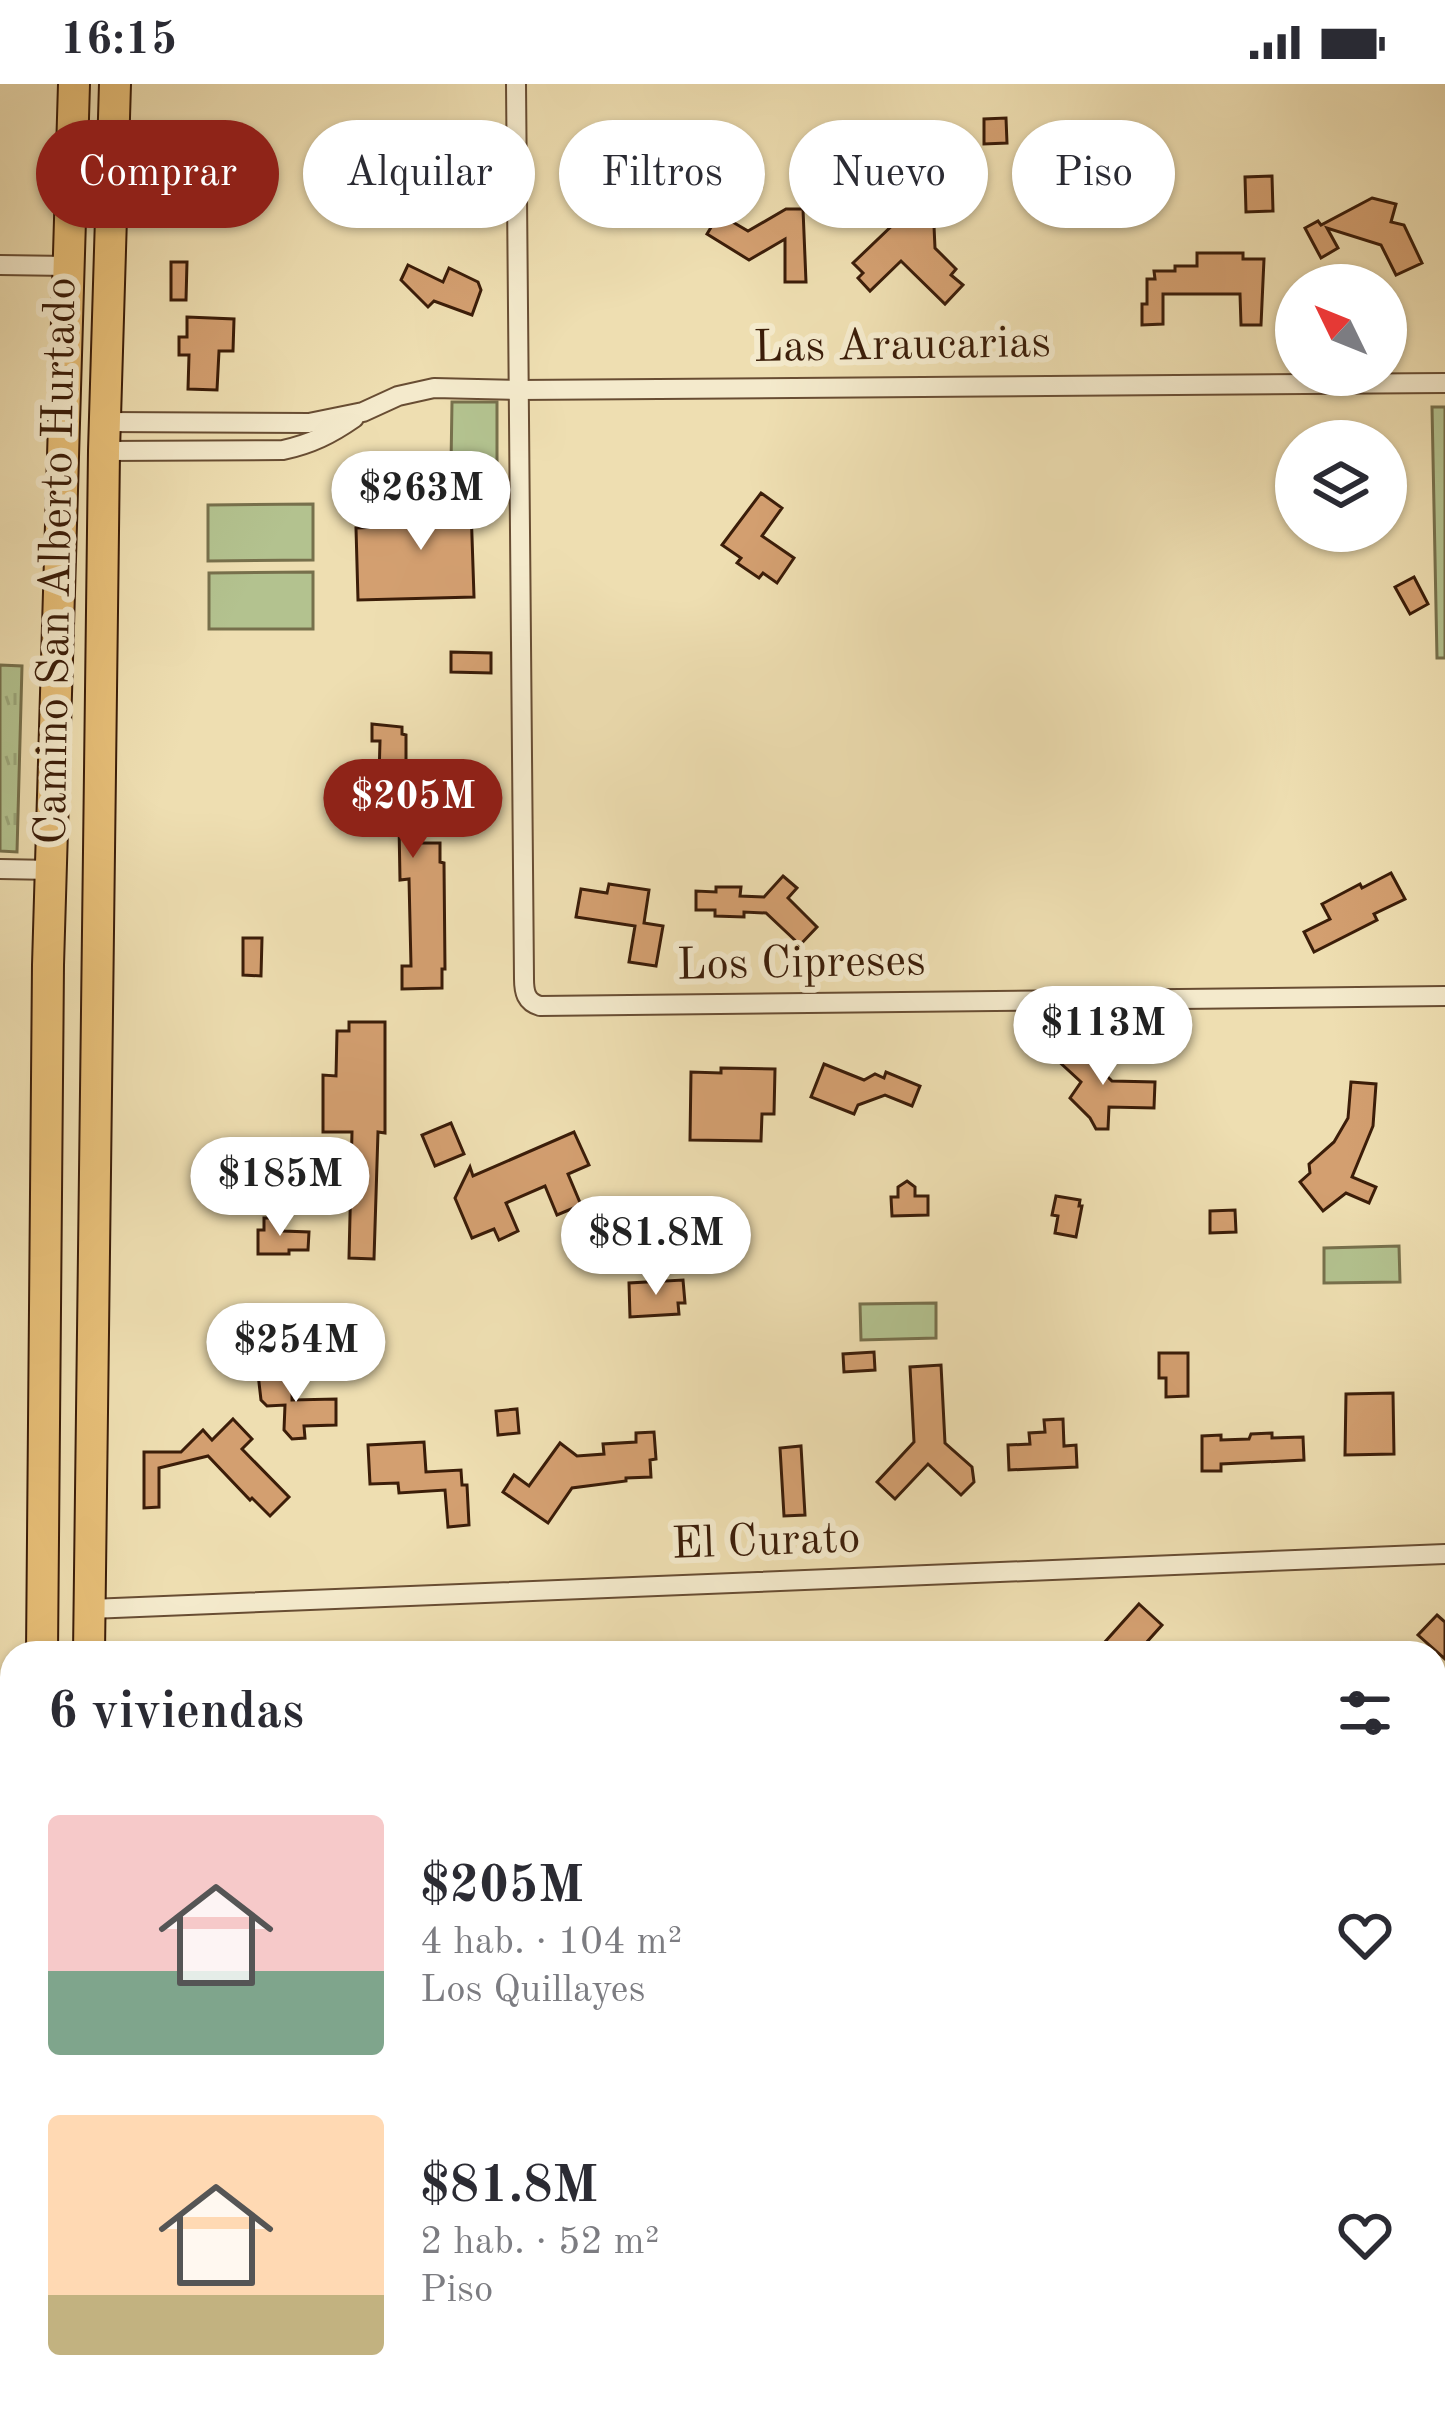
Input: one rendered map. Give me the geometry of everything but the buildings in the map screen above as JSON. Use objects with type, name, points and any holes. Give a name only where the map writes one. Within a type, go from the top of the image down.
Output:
[{"type":"main road","name":"Camino San Alberto Hurtado","points":[[42,1641],[48,965],[74,84]]},
{"type":"main road","name":"Camino San Alberto Hurtado","points":[[89,1641],[104,436],[115,84]]},
{"type":"street","points":[[516,84],[518,390]]},
{"type":"street","points":[[0,265],[67,266]]},
{"type":"street","name":"Las Araucarias","points":[[104,436],[283,450],[331,434],[398,396],[434,388],[1445,382]]},
{"type":"street","name":"Los Cipreses","points":[[518,390],[524,993],[529,1000],[540,1006],[1445,996]]},
{"type":"street","name":"Las Araucarias","points":[[104,436],[309,423],[363,412]]},
{"type":"street","points":[[0,868],[52,870]]},
{"type":"street","name":"El Curato","points":[[89,1609],[1445,1554]]},
{"type":"green space","points":[[452,402],[497,402],[497,465],[451,465]]},
{"type":"green space","points":[[1432,407],[1445,407],[1445,658],[1437,658]]},
{"type":"green space","points":[[313,504],[313,560],[208,561],[208,505]]},
{"type":"green space","points":[[313,572],[313,629],[209,629],[209,573]]},
{"type":"green space","points":[[0,665],[22,666],[17,852],[0,851]]},
{"type":"green space","points":[[1399,1246],[1400,1282],[1324,1283],[1324,1248]]},
{"type":"green space","points":[[936,1303],[936,1338],[861,1340],[860,1304]]}]
